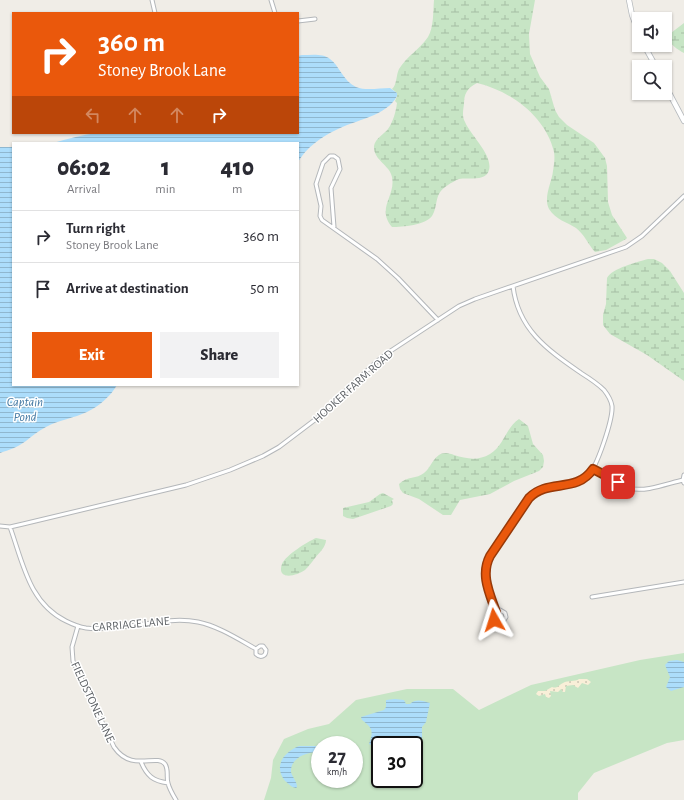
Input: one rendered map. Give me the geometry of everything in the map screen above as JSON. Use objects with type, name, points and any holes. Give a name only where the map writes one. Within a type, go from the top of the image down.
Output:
[{"type":"street","points":[[152,0],[155,12]]},
{"type":"street","points":[[271,0],[275,12]]},
{"type":"street","points":[[629,0],[632,15]]},
{"type":"street","points":[[299,21],[315,19]]},
{"type":"street","points":[[672,98],[684,121]]},
{"type":"street","points":[[334,227],[331,188],[340,169],[338,159],[334,156],[330,156],[323,163],[317,180],[316,189],[321,206],[320,216],[325,223],[334,227],[338,232],[377,258],[438,320]]},
{"type":"street","name":"HOOKER FARM ROAD","points":[[0,526],[10,527],[186,485],[230,470],[263,456],[279,447],[316,420],[385,355],[463,304],[576,263],[621,249],[642,236],[684,196]]},
{"type":"street","points":[[496,612],[500,610],[505,613],[506,617],[503,622],[499,623],[495,621],[494,615],[496,612],[486,582],[486,564],[490,556],[532,495],[539,490],[548,487],[575,483],[587,476],[593,469],[610,420],[612,406],[609,397],[599,386],[551,351],[531,333],[518,309],[512,286]]},
{"type":"street","points":[[593,469],[634,490],[683,481],[684,475]]},
{"type":"street","name":"CARRIAGE LANE","points":[[10,527],[31,584],[40,600],[53,613],[78,626],[103,628],[190,620],[208,624],[256,649]]},
{"type":"street","points":[[592,597],[684,582]]},
{"type":"street","name":"FIELDSTONE LANE","points":[[78,626],[71,652],[73,661],[117,751],[128,759],[141,762],[157,760],[164,763],[167,769],[168,783],[176,800]]},
{"type":"street","points":[[141,762],[149,776],[157,781],[168,783]]},
{"type":"green space","points":[[434,0],[535,0],[529,34],[530,54],[540,77],[549,89],[555,110],[559,117],[567,125],[594,143],[605,158],[607,166],[608,202],[612,215],[627,238],[626,239],[606,250],[595,252],[579,230],[552,213],[547,204],[548,190],[554,162],[554,152],[550,139],[535,117],[525,107],[502,92],[477,83],[468,89],[465,94],[463,116],[468,127],[488,158],[489,170],[487,174],[481,178],[459,179],[443,188],[438,196],[432,216],[425,222],[407,226],[392,227],[386,214],[386,208],[391,190],[392,177],[391,173],[376,155],[374,146],[378,139],[388,129],[394,116],[397,103],[395,101],[397,93],[392,89],[395,85],[398,71],[406,60],[425,41],[430,33]]},
{"type":"green space","points":[[684,23],[684,53],[672,45],[672,32]]},
{"type":"green space","points":[[648,259],[654,259],[662,263],[670,271],[684,293],[684,381],[647,355],[610,334],[603,325],[603,315],[606,304],[607,278],[610,274],[620,268]]},
{"type":"green space","points":[[519,419],[528,426],[533,444],[543,455],[543,467],[539,471],[514,481],[490,494],[460,500],[451,515],[443,515],[419,499],[403,493],[400,489],[399,484],[402,481],[424,473],[439,455],[448,453],[463,458],[472,459],[481,458],[490,454],[495,451],[511,427]]},
{"type":"green space","points":[[383,493],[394,499],[392,500],[393,504],[391,506],[353,519],[343,516],[343,508],[369,502]]},
{"type":"green space","points":[[316,538],[326,540],[325,545],[305,570],[288,576],[282,573],[281,569],[284,560],[302,546]]},
{"type":"green space","points":[[684,653],[684,740],[667,743],[594,773],[578,793],[578,800],[264,800],[271,778],[273,760],[284,739],[308,729],[329,724],[356,700],[407,689],[453,689],[479,710],[531,685],[640,660]]},
{"type":"sand","points":[[587,679],[591,682],[588,685],[582,683],[578,688],[573,685],[566,686],[565,692],[561,689],[558,692],[550,691],[551,696],[549,698],[546,697],[545,694],[539,696],[536,694],[538,691],[545,691],[552,687],[557,687],[565,682]]},
{"type":"water","points":[[317,55],[327,57],[333,62],[348,81],[356,87],[368,89],[390,88],[397,93],[397,96],[392,103],[378,113],[344,126],[319,140],[305,152],[299,160],[299,142],[57,142],[91,134],[299,134],[299,56]]},
{"type":"water","name":"Captain Pond","points":[[0,147],[12,147],[12,386],[116,386],[108,397],[91,410],[51,425],[20,445],[0,453]]},
{"type":"water","points":[[677,660],[684,662],[684,687],[671,691],[666,687],[670,677],[665,665],[669,661]]},
{"type":"water","points":[[386,700],[404,700],[406,704],[417,701],[430,703],[426,722],[422,727],[422,736],[371,736],[371,745],[369,744],[371,735],[372,732],[370,727],[362,720],[361,717],[384,710],[386,707]]},
{"type":"water","points":[[299,746],[311,746],[311,753],[301,756],[294,762],[292,767],[291,772],[296,783],[296,788],[285,781],[280,770],[282,760]]},
{"type":"route","points":[[494,620],[494,613],[496,612],[485,578],[486,564],[529,498],[535,492],[544,488],[575,483],[584,479],[593,469],[618,482]]}]
